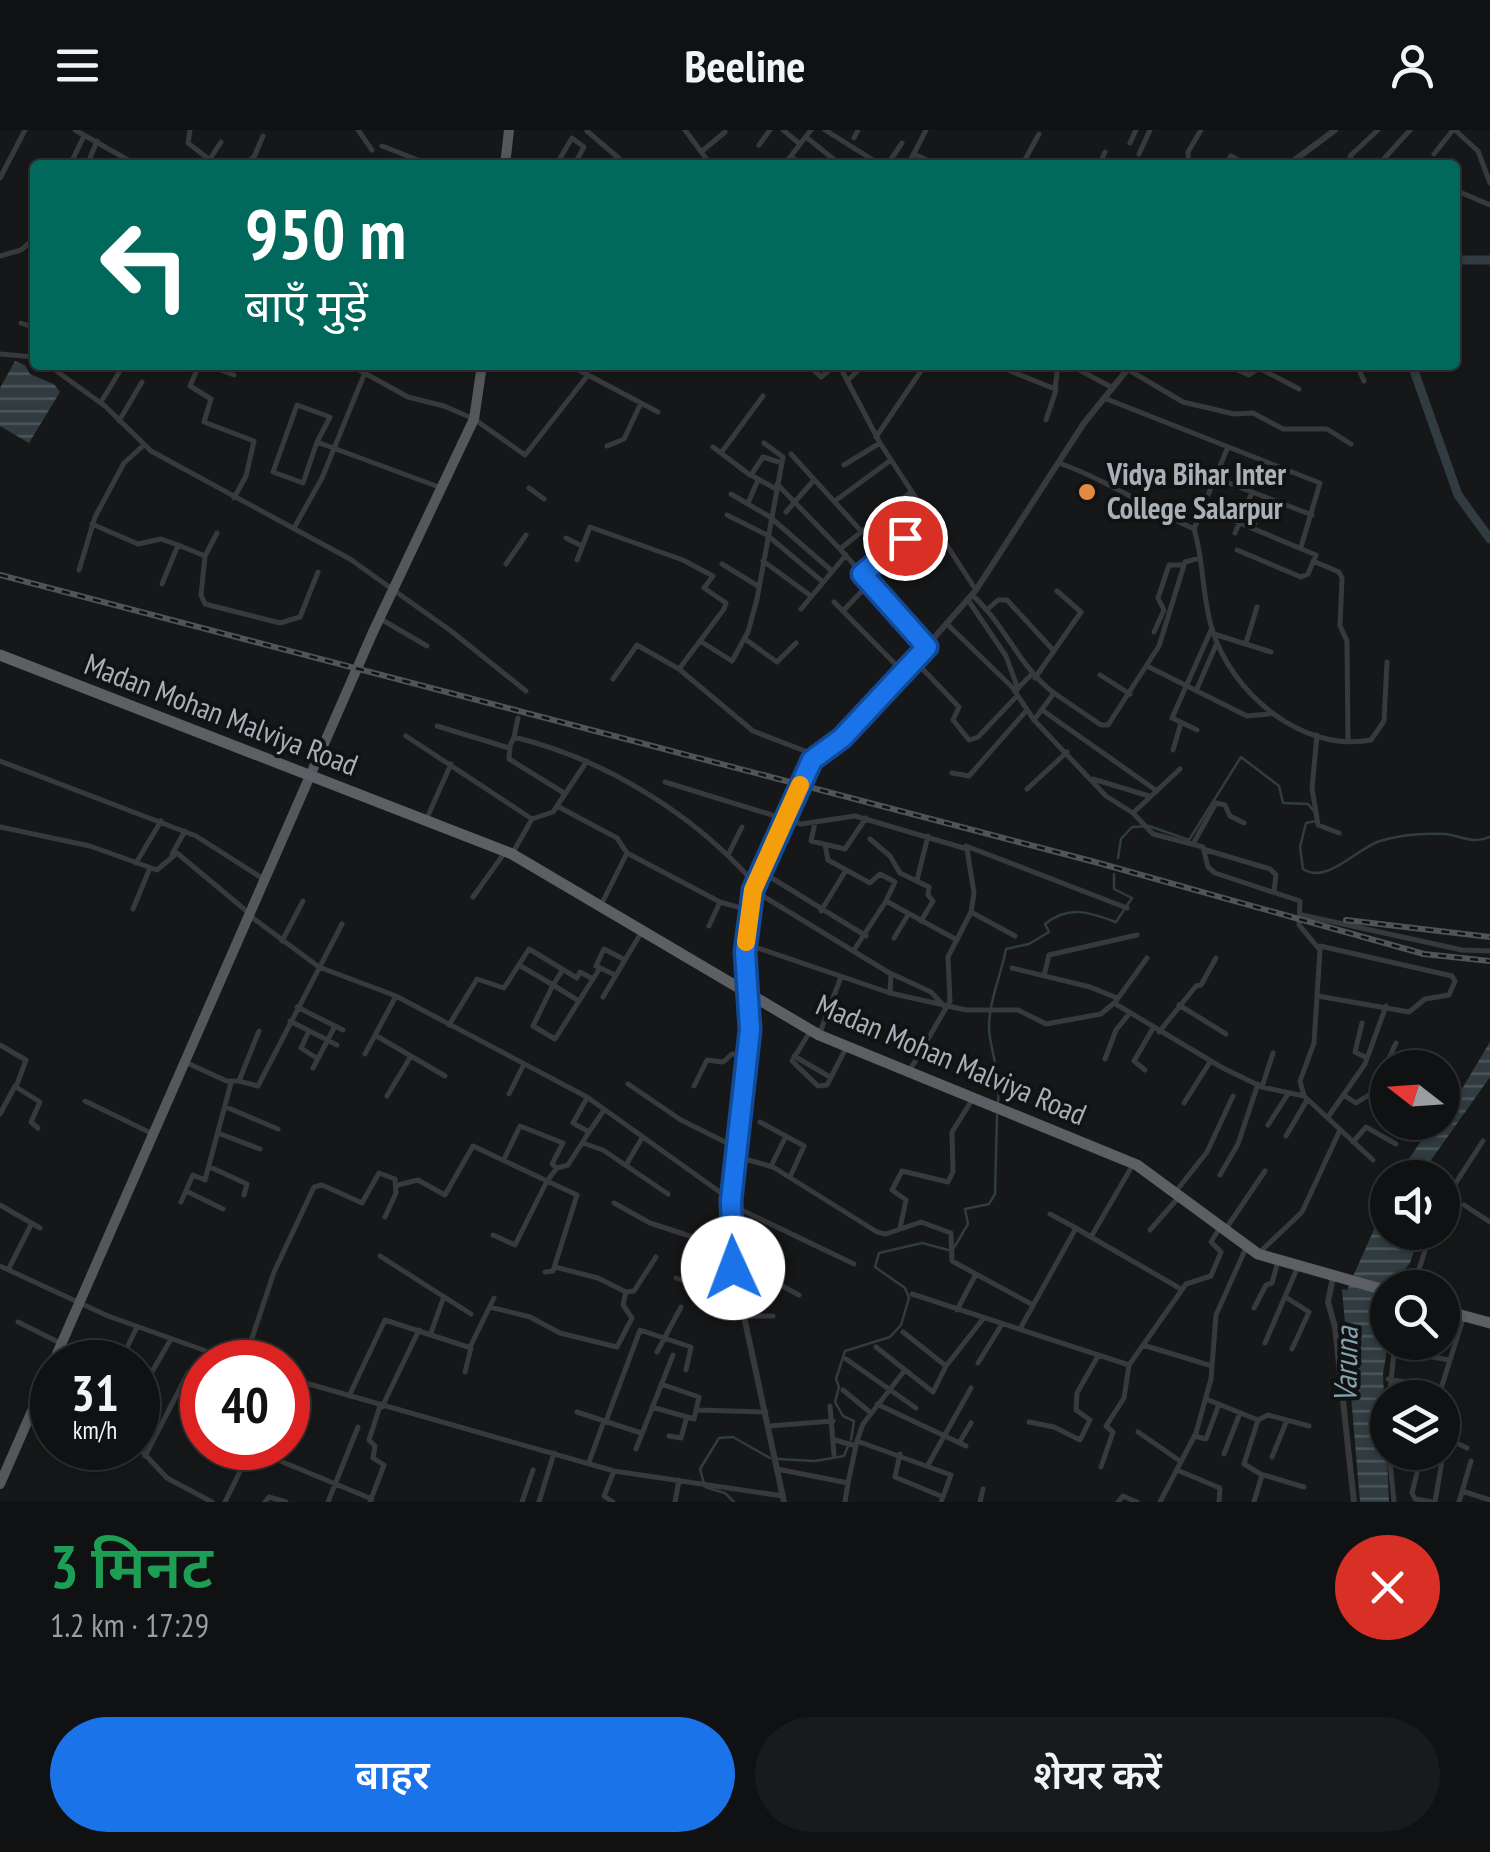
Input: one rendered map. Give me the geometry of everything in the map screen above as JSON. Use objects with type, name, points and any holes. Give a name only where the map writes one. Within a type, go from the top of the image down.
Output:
[{"type":"highway","points":[[0,658],[508,854],[750,999]]},
{"type":"highway","name":"Madan Mohan Malviya Road","points":[[311,778],[508,854],[602,903],[813,1035],[992,1106]]},
{"type":"highway","name":"Madan Mohan Malviya Road","points":[[845,1050],[1137,1165],[1252,1253],[1296,1271],[1332,1276]]},
{"type":"highway","name":"Madan Mohan Malviya Road","points":[[1008,1112],[1131,1168],[1177,1194]]},
{"type":"highway","name":"Madan Mohan Malviya Road","points":[[1252,1253],[1370,1286]]},
{"type":"highway","points":[[1460,1315],[1490,1323]]},
{"type":"main road","points":[[506,160],[510,130]]},
{"type":"main road","points":[[61,1340],[391,590],[474,419],[481,370]]},
{"type":"main road","points":[[0,1484],[30,1420]]},
{"type":"street","points":[[0,178],[24,130]]},
{"type":"street","points":[[75,130],[126,160]]},
{"type":"street","points":[[190,130],[188,143],[206,160]]},
{"type":"street","points":[[358,130],[372,150]]},
{"type":"street","points":[[578,142],[587,130],[622,160]]},
{"type":"street","points":[[685,130],[708,160]]},
{"type":"street","points":[[759,146],[770,130]]},
{"type":"street","points":[[783,130],[800,144]]},
{"type":"street","points":[[787,160],[811,130]]},
{"type":"street","points":[[854,138],[858,130]]},
{"type":"street","points":[[911,160],[926,130]]},
{"type":"street","points":[[1130,143],[1136,130]]},
{"type":"street","points":[[1139,154],[1150,130]]},
{"type":"street","points":[[1188,160],[1188,152],[1201,130]]},
{"type":"street","points":[[1295,160],[1336,130]]},
{"type":"street","points":[[1351,160],[1350,156],[1378,130]]},
{"type":"street","points":[[1383,160],[1410,130]]},
{"type":"street","points":[[1434,154],[1454,130],[1478,151],[1490,178]]},
{"type":"street","points":[[829,131],[876,160]]},
{"type":"street","points":[[701,152],[725,132]]},
{"type":"street","points":[[1025,160],[1038,134]]},
{"type":"street","points":[[73,160],[85,136]]},
{"type":"street","points":[[250,160],[263,136]]},
{"type":"street","points":[[806,137],[835,160]]},
{"type":"street","points":[[558,160],[568,141],[578,142],[584,148],[577,160]]},
{"type":"street","points":[[89,160],[97,142]]},
{"type":"street","points":[[209,160],[221,142]]},
{"type":"street","points":[[888,160],[902,143]]},
{"type":"street","points":[[382,146],[418,160]]},
{"type":"street","points":[[1101,160],[1105,152]]},
{"type":"street","points":[[914,154],[927,160]]},
{"type":"street","points":[[114,160],[117,155]]},
{"type":"street","points":[[790,156],[795,160]]},
{"type":"street","points":[[1460,192],[1490,205]]},
{"type":"street","points":[[0,256],[30,243]]},
{"type":"street","points":[[21,322],[30,326]]},
{"type":"street","points":[[0,354],[30,357]]},
{"type":"street","points":[[55,370],[100,403],[144,445],[350,559],[452,630],[526,691]]},
{"type":"street","points":[[100,403],[121,370]]},
{"type":"street","points":[[196,370],[190,386],[211,399],[205,423],[254,441],[246,476],[234,498]]},
{"type":"street","points":[[221,370],[234,375]]},
{"type":"street","points":[[358,370],[408,398],[444,406],[474,419],[525,455],[587,370]]},
{"type":"street","points":[[294,528],[334,448],[366,370]]},
{"type":"street","points":[[578,370],[658,412]]},
{"type":"street","points":[[841,370],[878,440],[932,521],[1006,656],[1017,692],[1034,720],[1113,802],[1133,813],[1148,832],[1270,869],[1276,875],[1274,891]]},
{"type":"street","points":[[848,380],[859,370]]},
{"type":"street","points":[[844,465],[878,440],[923,370]]},
{"type":"street","points":[[1008,370],[1056,388]]},
{"type":"street","points":[[1046,420],[1058,370]]},
{"type":"street","points":[[1080,370],[1112,387]]},
{"type":"street","points":[[310,1384],[614,1471],[750,1490],[783,1499],[741,1316],[732,1256],[734,1151],[750,999],[748,910],[754,887],[803,775],[904,673],[972,595],[1059,462],[1126,370]]},
{"type":"street","points":[[1134,370],[1183,402],[1234,414],[1253,413],[1283,429],[1327,430],[1351,444]]},
{"type":"street","points":[[1266,370],[1299,389]]},
{"type":"street","points":[[1359,370],[1364,381]]},
{"type":"street","points":[[119,420],[142,382]]},
{"type":"street","points":[[721,452],[762,396]]},
{"type":"street","points":[[1104,398],[1320,483],[1301,546]]},
{"type":"street","points":[[607,446],[624,439],[641,403]]},
{"type":"street","points":[[297,405],[330,417],[318,442],[303,482],[273,472],[297,405]]},
{"type":"street","points":[[318,442],[439,487]]},
{"type":"street","points":[[700,640],[732,661],[745,638],[782,463],[782,454],[764,444]]},
{"type":"street","points":[[79,570],[92,524],[124,463],[144,445]]},
{"type":"street","points":[[713,446],[794,502],[927,647]]},
{"type":"street","points":[[1227,448],[1194,529],[1212,631],[1226,664],[1270,713],[1318,735],[1348,742],[1371,740],[1382,730],[1387,662]]},
{"type":"street","points":[[791,454],[862,532]]},
{"type":"street","points":[[750,475],[762,457],[782,463]]},
{"type":"street","points":[[835,501],[891,460]]},
{"type":"street","points":[[1059,462],[1104,479],[1131,498],[1194,529]]},
{"type":"street","points":[[1216,478],[1312,515]]},
{"type":"street","points":[[786,512],[814,479]]},
{"type":"street","points":[[748,503],[758,480]]},
{"type":"street","points":[[529,488],[544,499]]},
{"type":"street","points":[[801,609],[843,552],[912,492]]},
{"type":"street","points":[[1236,533],[1252,492]]},
{"type":"street","points":[[731,494],[770,517],[832,571]]},
{"type":"street","points":[[1253,527],[1265,497]]},
{"type":"street","points":[[1204,508],[1316,553],[1302,578],[1237,550]]},
{"type":"street","points":[[727,515],[767,535],[823,582]]},
{"type":"street","points":[[843,611],[862,590],[864,576],[932,521]]},
{"type":"street","points":[[92,524],[138,544],[165,540],[206,556]]},
{"type":"street","points":[[577,560],[590,527],[684,560],[712,576],[704,588],[726,603],[679,669]]},
{"type":"street","points":[[217,533],[206,556],[201,595],[206,604],[280,623],[300,616],[318,572]]},
{"type":"street","points":[[506,564],[526,535]]},
{"type":"street","points":[[566,538],[582,546]]},
{"type":"street","points":[[162,584],[178,545]]},
{"type":"street","points":[[972,595],[988,609],[1034,676],[1105,726],[1149,667],[1164,635],[1186,560],[1200,558]]},
{"type":"street","points":[[763,561],[812,596]]},
{"type":"street","points":[[1314,561],[1339,572],[1342,578],[1340,620],[1348,641],[1348,742]]},
{"type":"street","points":[[722,564],[759,586]]},
{"type":"street","points":[[1154,632],[1164,610],[1158,598],[1169,565],[1184,565]]},
{"type":"street","points":[[914,661],[959,707],[953,720],[969,740],[974,740],[1034,676],[1080,612],[1057,592]]},
{"type":"street","points":[[988,609],[998,600],[1007,600],[1039,629],[1054,651]]},
{"type":"street","points":[[834,602],[904,673]]},
{"type":"street","points":[[1246,642],[1258,607]]},
{"type":"street","points":[[379,618],[427,646]]},
{"type":"street","points":[[947,624],[1017,692]]},
{"type":"street","points":[[1212,631],[1271,652]]},
{"type":"street","points":[[1197,730],[1172,718],[1212,631]]},
{"type":"street","points":[[745,638],[777,662],[796,643]]},
{"type":"street","points":[[1196,692],[1217,643]]},
{"type":"street","points":[[614,679],[638,644],[679,669],[753,732],[818,756]]},
{"type":"street","points":[[1149,667],[1247,716],[1270,713]]},
{"type":"street","points":[[1100,675],[1130,694]]},
{"type":"street","points":[[1034,720],[1054,693]]},
{"type":"street","points":[[952,772],[969,776],[1027,710]]},
{"type":"street","points":[[1042,710],[1154,794]]},
{"type":"street","points":[[518,718],[509,759],[565,794]]},
{"type":"street","points":[[1173,750],[1182,723]]},
{"type":"street","points":[[438,726],[510,748]]},
{"type":"street","points":[[1318,735],[1312,788],[1318,825],[1339,832]]},
{"type":"street","points":[[406,736],[532,819]]},
{"type":"street","points":[[514,737],[588,762],[646,794],[728,855],[754,887],[891,974],[931,992],[946,1006]]},
{"type":"street","points":[[1026,789],[1066,752]]},
{"type":"street","points":[[0,761],[162,821],[266,880]]},
{"type":"street","points":[[473,896],[532,819],[553,812],[588,762]]},
{"type":"street","points":[[426,820],[451,764]]},
{"type":"street","points":[[1133,813],[1180,769]]},
{"type":"street","points":[[1090,778],[1154,794]]},
{"type":"street","points":[[665,782],[786,820],[815,823],[846,815],[866,818],[963,846],[1127,908]]},
{"type":"street","points":[[1193,844],[1216,803],[1226,805],[1230,816],[1244,823]]},
{"type":"street","points":[[558,806],[617,838],[627,853],[720,902],[748,910]]},
{"type":"street","points":[[815,823],[810,840],[846,849],[866,818]]},
{"type":"street","points":[[136,863],[162,821]]},
{"type":"street","points":[[0,827],[90,846],[161,869],[186,832]]},
{"type":"street","points":[[728,855],[742,827]]},
{"type":"street","points":[[917,880],[928,836]]},
{"type":"street","points":[[870,840],[890,856],[900,873],[930,887],[928,896],[933,899],[921,921]]},
{"type":"street","points":[[824,845],[828,860],[872,884],[880,874],[895,882],[866,936],[854,950]]},
{"type":"street","points":[[908,1073],[946,1006],[948,962],[971,912],[974,882],[963,846]]},
{"type":"street","points":[[1206,850],[1211,870],[1300,901],[1300,926],[1320,946],[1455,979],[1450,995],[1425,999],[1412,1011],[1318,996]]},
{"type":"street","points":[[602,903],[627,853]]},
{"type":"street","points":[[172,854],[182,856],[282,942],[319,967],[396,996],[587,1097],[731,1202],[854,1264]]},
{"type":"street","points":[[133,909],[150,868]]},
{"type":"street","points":[[821,911],[846,870]]},
{"type":"street","points":[[761,872],[866,936]]},
{"type":"street","points":[[282,942],[303,901]]},
{"type":"street","points":[[709,926],[720,902]]},
{"type":"street","points":[[886,902],[956,940]]},
{"type":"street","points":[[971,912],[1015,936]]},
{"type":"street","points":[[894,938],[908,914]]},
{"type":"street","points":[[1300,915],[1462,950],[1490,950]]},
{"type":"street","points":[[185,1062],[230,1081],[258,1086],[342,924]]},
{"type":"street","points":[[603,997],[640,933]]},
{"type":"street","points":[[1044,976],[1049,955],[1138,935]]},
{"type":"street","points":[[746,944],[890,993],[946,1006],[1018,1010],[1046,1024],[1101,1014],[1116,1001],[1146,958]]},
{"type":"street","points":[[1320,946],[1314,1044],[1300,1081],[1306,1097],[1373,1160]]},
{"type":"street","points":[[615,976],[596,966],[604,949],[625,960]]},
{"type":"street","points":[[449,1025],[477,979],[504,988],[529,950],[577,978],[580,972],[593,980]]},
{"type":"street","points":[[1145,1070],[1134,1060],[1196,986],[1202,986],[1216,958]]},
{"type":"street","points":[[519,965],[579,1002]]},
{"type":"street","points":[[562,970],[532,1026],[555,1039],[600,968]]},
{"type":"street","points":[[1012,968],[1116,1001],[1129,1014],[1210,1062],[1260,1085],[1306,1097]]},
{"type":"street","points":[[890,993],[891,974]]},
{"type":"street","points":[[841,978],[813,1035],[794,1056],[794,1063],[818,1086],[825,1086],[845,1050]]},
{"type":"street","points":[[364,1054],[396,996]]},
{"type":"street","points":[[1179,1006],[1226,1034]]},
{"type":"street","points":[[1328,1117],[1367,1058],[1386,1006]]},
{"type":"street","points":[[297,1008],[342,1030]]},
{"type":"street","points":[[1105,1059],[1116,1030],[1129,1014]]},
{"type":"street","points":[[290,1021],[336,1045]]},
{"type":"street","points":[[1362,1022],[1356,1052],[1367,1058]]},
{"type":"street","points":[[314,1068],[335,1026]]},
{"type":"street","points":[[239,1080],[259,1031]]},
{"type":"street","points":[[309,1031],[301,1048],[318,1059]]},
{"type":"street","points":[[374,1035],[445,1076]]},
{"type":"street","points":[[1393,1050],[1396,1043]]},
{"type":"street","points":[[0,1044],[26,1060],[0,1114]]},
{"type":"street","points":[[1220,1175],[1238,1144],[1274,1053]]},
{"type":"street","points":[[694,1086],[707,1060],[721,1062],[732,1054],[746,1056]]},
{"type":"street","points":[[388,1096],[410,1056]]},
{"type":"street","points":[[794,1056],[831,1078]]},
{"type":"street","points":[[1184,1103],[1210,1062]]},
{"type":"street","points":[[508,1094],[523,1066]]},
{"type":"street","points":[[181,1202],[193,1175],[205,1180],[230,1081]]},
{"type":"street","points":[[16,1084],[40,1102],[31,1122],[38,1128]]},
{"type":"street","points":[[628,1084],[681,1120],[734,1151],[790,1176],[877,1232],[886,1234],[921,1222],[952,1233],[952,1261],[1033,1305]]},
{"type":"street","points":[[1268,1125],[1289,1093]]},
{"type":"street","points":[[1345,1096],[1356,1103],[1370,1093]]},
{"type":"street","points":[[1150,1230],[1210,1147],[1233,1096]]},
{"type":"street","points":[[569,1131],[587,1097]]},
{"type":"street","points":[[1286,1136],[1306,1097]]},
{"type":"street","points":[[900,1228],[906,1200],[892,1190],[894,1179],[902,1170],[948,1182],[953,1172],[952,1132],[972,1100]]},
{"type":"street","points":[[86,1101],[153,1134]]},
{"type":"street","points":[[226,1107],[278,1129]]},
{"type":"street","points":[[493,1235],[517,1243],[547,1181],[557,1168],[568,1165],[605,1109]]},
{"type":"street","points":[[760,1122],[805,1147],[790,1176]]},
{"type":"street","points":[[574,1123],[589,1132]]},
{"type":"street","points":[[504,1159],[520,1126],[563,1144],[552,1164],[557,1168]]},
{"type":"street","points":[[1353,1142],[1368,1128],[1396,1144]]},
{"type":"street","points":[[1160,1502],[1194,1436],[1206,1399],[1216,1315],[1252,1253],[1302,1212],[1340,1130]]},
{"type":"street","points":[[218,1133],[260,1150]]},
{"type":"street","points":[[770,1166],[786,1136]]},
{"type":"street","points":[[626,1165],[642,1138]]},
{"type":"street","points":[[1460,1176],[1483,1141]]},
{"type":"street","points":[[584,1143],[668,1194]]},
{"type":"street","points":[[398,1185],[418,1180],[445,1195],[472,1147],[577,1196],[552,1273],[545,1272]]},
{"type":"street","points":[[209,1167],[244,1181],[244,1194]]},
{"type":"street","points":[[1091,1237],[1131,1168]]},
{"type":"street","points":[[1101,1468],[1113,1432],[1106,1426],[1124,1398],[1129,1364],[1181,1289],[1211,1276],[1220,1252],[1211,1242],[1265,1171]]},
{"type":"street","points":[[249,1340],[274,1272],[312,1190],[322,1184],[362,1203],[379,1173],[396,1179],[398,1185],[385,1217]]},
{"type":"street","points":[[186,1191],[223,1209]]},
{"type":"street","points":[[614,1203],[650,1223],[696,1238],[711,1252],[732,1256]]},
{"type":"street","points":[[0,1205],[40,1228]]},
{"type":"street","points":[[1464,1205],[1490,1222]]},
{"type":"street","points":[[1050,1214],[1181,1289]]},
{"type":"street","points":[[8,1270],[32,1223]]},
{"type":"street","points":[[1020,1329],[1076,1228]]},
{"type":"street","points":[[380,1256],[471,1314]]},
{"type":"street","points":[[554,1267],[598,1278],[626,1292],[634,1291],[656,1257]]},
{"type":"street","points":[[1254,1308],[1266,1285],[1272,1283],[1277,1265]]},
{"type":"street","points":[[0,1266],[76,1302],[180,1342]]},
{"type":"street","points":[[733,1268],[760,1274],[799,1295]]},
{"type":"street","points":[[1265,1343],[1296,1271]]},
{"type":"street","points":[[957,1310],[976,1274]]},
{"type":"street","points":[[1332,1276],[1328,1302],[1354,1502]]},
{"type":"street","points":[[676,1278],[738,1300]]},
{"type":"street","points":[[490,1307],[530,1317],[560,1333],[617,1347],[632,1318],[624,1307],[626,1292]]},
{"type":"street","points":[[912,1294],[1129,1364]]},
{"type":"street","points":[[464,1372],[470,1347],[494,1298]]},
{"type":"street","points":[[1287,1298],[1309,1312],[1292,1349]]},
{"type":"street","points":[[431,1334],[443,1299]]},
{"type":"street","points":[[657,1352],[681,1307]]},
{"type":"street","points":[[741,1316],[773,1316]]},
{"type":"street","points":[[1460,1328],[1464,1316]]},
{"type":"street","points":[[876,1346],[932,1392],[946,1366],[983,1320]]},
{"type":"street","points":[[18,1322],[54,1340]]},
{"type":"street","points":[[349,1396],[382,1322],[470,1347]]},
{"type":"street","points":[[978,1363],[1002,1324]]},
{"type":"street","points":[[131,1340],[137,1327]]},
{"type":"street","points":[[302,1470],[371,1501],[384,1466],[372,1458],[375,1446],[369,1440],[381,1406],[419,1330]]},
{"type":"street","points":[[589,1462],[639,1331],[691,1347],[686,1370]]},
{"type":"street","points":[[904,1332],[946,1366]]},
{"type":"street","points":[[160,1358],[171,1339]]},
{"type":"street","points":[[1143,1345],[1212,1366]]},
{"type":"street","points":[[636,1449],[673,1355]]},
{"type":"street","points":[[1028,1422],[1054,1427],[1080,1440],[1090,1420],[1076,1410],[1075,1399],[1098,1356]]},
{"type":"street","points":[[846,1359],[916,1408]]},
{"type":"street","points":[[1391,1360],[1388,1379],[1394,1380]]},
{"type":"street","points":[[1443,1380],[1449,1360]]},
{"type":"street","points":[[846,1502],[857,1444],[870,1413],[905,1370]]},
{"type":"street","points":[[652,1407],[693,1421],[699,1397],[661,1384]]},
{"type":"street","points":[[160,1428],[180,1388]]},
{"type":"street","points":[[928,1465],[971,1388]]},
{"type":"street","points":[[843,1390],[870,1413]]},
{"type":"street","points":[[1206,1399],[1258,1420]]},
{"type":"street","points":[[877,1404],[966,1446]]},
{"type":"street","points":[[1194,1436],[1206,1438],[1219,1404]]},
{"type":"street","points":[[830,1406],[834,1455]]},
{"type":"street","points":[[697,1410],[766,1412]]},
{"type":"street","points":[[578,1412],[641,1433]]},
{"type":"street","points":[[1224,1454],[1240,1412]]},
{"type":"street","points":[[1304,1487],[1244,1466],[1258,1420],[1264,1415],[1309,1426]]},
{"type":"street","points":[[669,1436],[681,1438],[686,1420]]},
{"type":"street","points":[[1272,1457],[1287,1420]]},
{"type":"street","points":[[769,1426],[833,1421]]},
{"type":"street","points":[[958,1443],[971,1422]]},
{"type":"street","points":[[328,1502],[358,1427]]},
{"type":"street","points":[[1138,1432],[1181,1462]]},
{"type":"street","points":[[835,1440],[900,1454],[951,1475],[942,1499],[895,1477],[900,1454]]},
{"type":"street","points":[[1460,1444],[1467,1448]]},
{"type":"street","points":[[539,1502],[554,1452]]},
{"type":"street","points":[[775,1461],[848,1483]]},
{"type":"street","points":[[1458,1502],[1471,1461]]},
{"type":"street","points":[[159,1470],[212,1502]]},
{"type":"street","points":[[225,1502],[241,1470]]},
{"type":"street","points":[[522,1502],[533,1470]]},
{"type":"street","points":[[1177,1470],[1220,1488],[1219,1502]]},
{"type":"street","points":[[1391,1470],[1394,1502]]},
{"type":"street","points":[[1418,1470],[1412,1493],[1416,1499],[1434,1502],[1439,1470]]},
{"type":"street","points":[[613,1502],[604,1496],[614,1471]]},
{"type":"street","points":[[1254,1502],[1262,1474]]},
{"type":"street","points":[[675,1502],[679,1480]]},
{"type":"street","points":[[980,1502],[983,1489]]},
{"type":"street","points":[[747,1502],[750,1490]]},
{"type":"street","points":[[1462,1491],[1490,1500]]},
{"type":"street","points":[[188,1502],[192,1492]]},
{"type":"street","points":[[1118,1502],[1123,1496],[1136,1502]]},
{"type":"street","points":[[265,1502],[270,1497],[286,1502]]},
{"type":"shaded area","points":[[15,361],[25,365],[30,374],[54,384],[60,392],[29,443],[0,426],[0,388]]},
{"type":"shaded area","points":[[1490,1042],[1490,1077],[1460,1119],[1460,1092]]},
{"type":"shaded area","points":[[1422,1140],[1445,1140],[1431,1160],[1408,1160]]},
{"type":"shaded area","points":[[1370,1238],[1370,1250],[1414,1250],[1404,1270],[1370,1270],[1370,1360],[1385,1360],[1383,1380],[1370,1380],[1370,1470],[1388,1470],[1389,1502],[1360,1502],[1342,1289],[1347,1290]]},
{"type":"waterway","name":"Varuna","points":[[1460,260],[1490,260]]},
{"type":"waterway","name":"Varuna","points":[[1414,370],[1458,495],[1490,539]]},
{"type":"waterway","points":[[1118,858],[1121,839],[1132,827],[1149,826],[1189,840],[1241,757],[1279,786],[1283,803],[1308,804],[1313,810]]},
{"type":"waterway","points":[[1316,821],[1306,823],[1300,847],[1303,869],[1312,873],[1332,869],[1371,845],[1396,837],[1490,837]]},
{"type":"waterway","points":[[998,1102],[989,1027],[1006,949],[1029,944],[1049,932],[1045,924],[1062,914],[1088,913],[1116,922],[1132,898],[1114,889],[1114,874]]},
{"type":"waterway","points":[[851,1440],[854,1421],[843,1416],[835,1402],[839,1387],[836,1379],[845,1351],[890,1337],[901,1325],[909,1298],[905,1288],[875,1267],[879,1253],[922,1243],[952,1251],[968,1224],[965,1209],[989,1204],[995,1194],[997,1115]]},
{"type":"waterway","points":[[734,1502],[725,1493],[705,1487],[700,1469],[719,1438],[733,1437],[770,1458]]},
{"type":"waterway","points":[[778,1459],[815,1461],[844,1456],[848,1446]]},
{"type":"railway","points":[[0,575],[1095,862],[1424,954],[1490,961]]},
{"type":"railway","points":[[1346,920],[1490,937]]},
{"type":"slow traffic","points":[[746,942],[753,890],[800,785]]},
{"type":"place","name":"Vidya Bihar Inter College Salarpur","points":[[1087,492]]},
{"type":"route","points":[[733,1268],[730,1234],[734,1156],[750,1030],[745,952],[748,910],[753,890],[812,760],[833,747],[927,647],[862,574],[905,538]]}]
